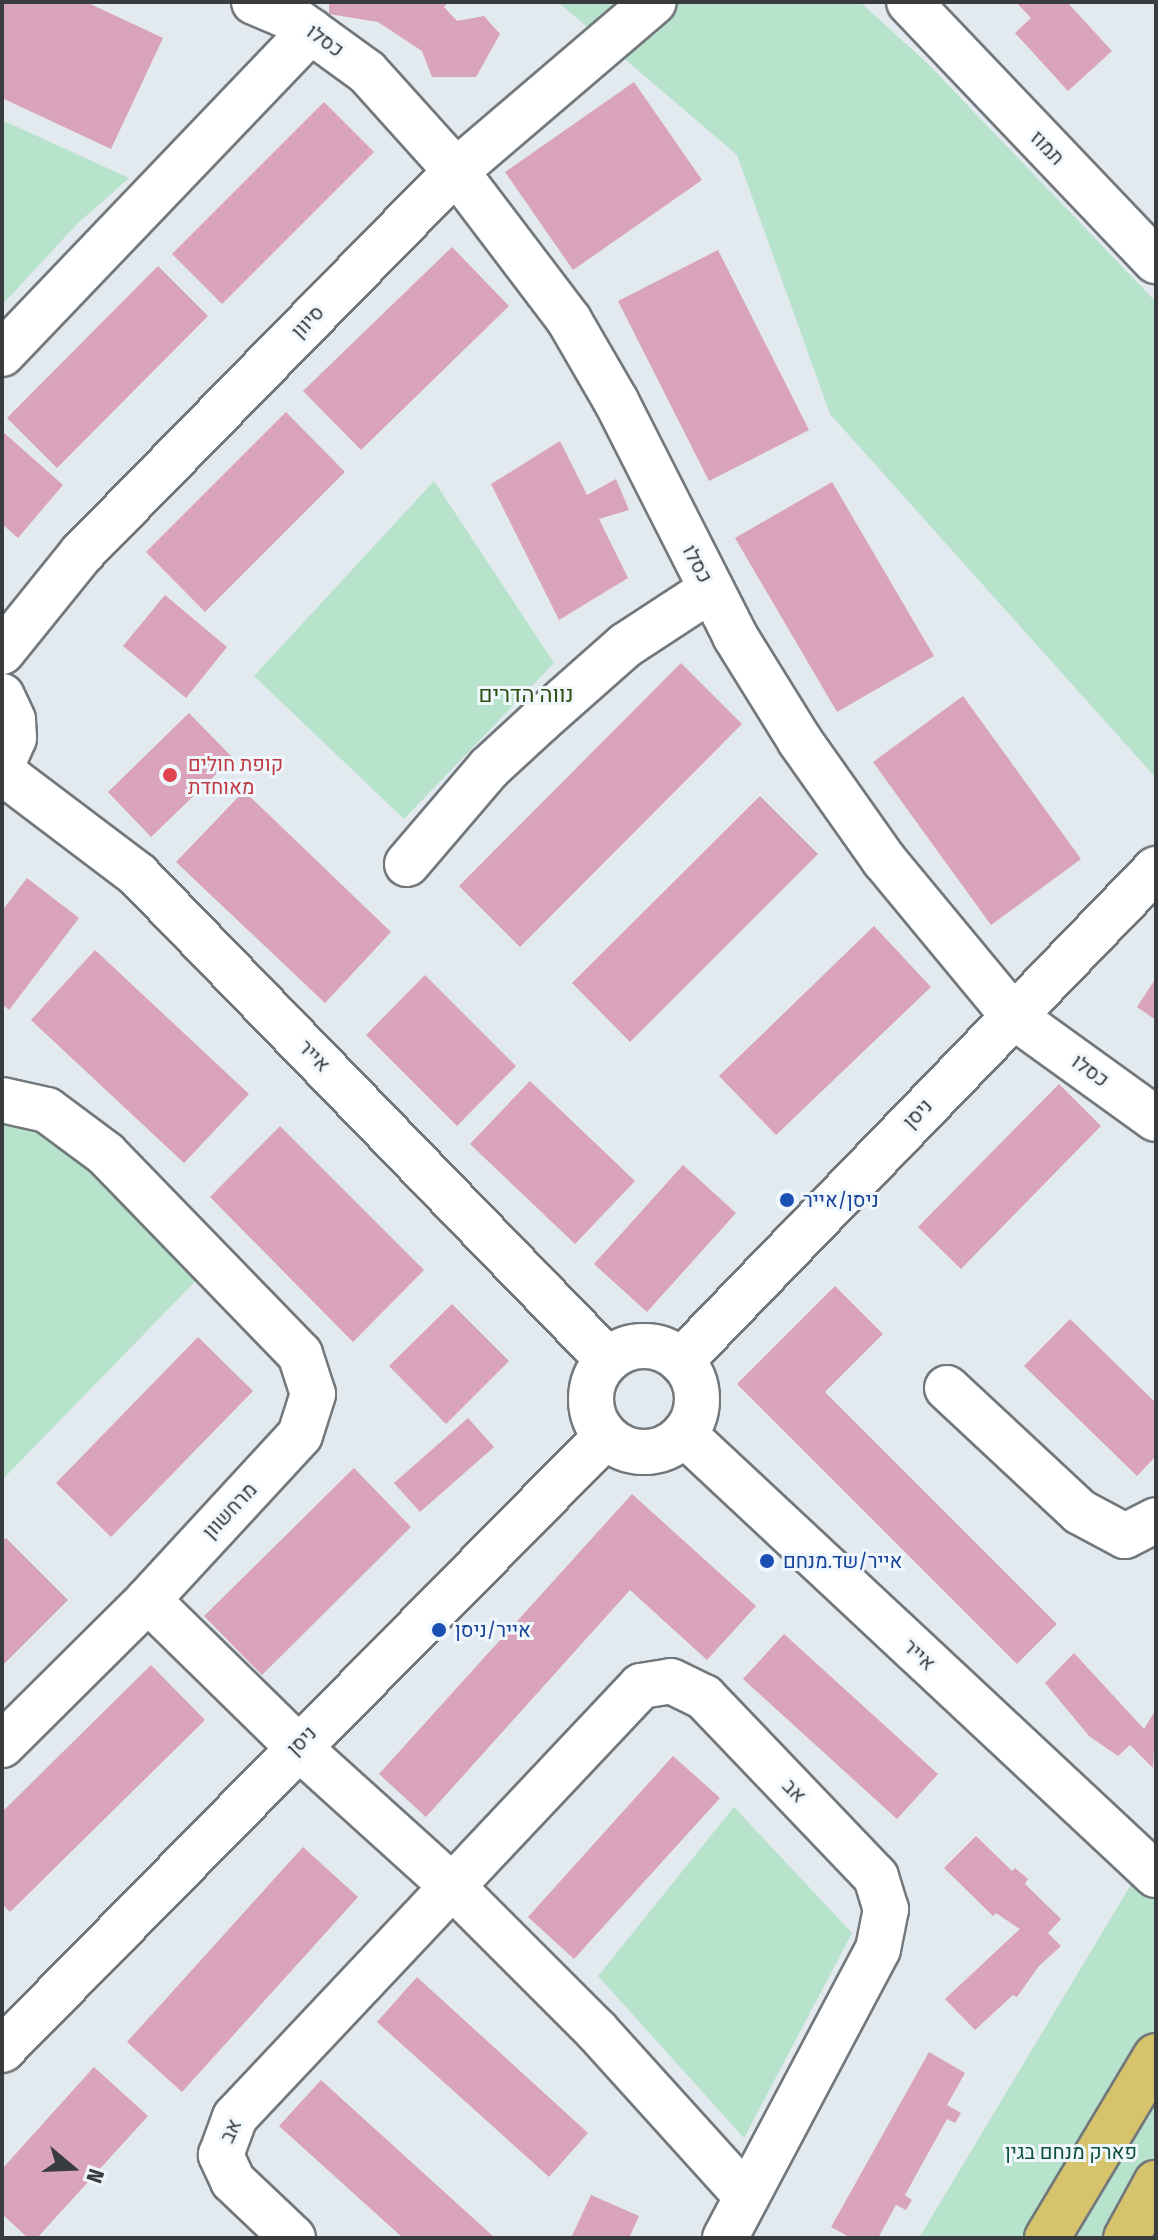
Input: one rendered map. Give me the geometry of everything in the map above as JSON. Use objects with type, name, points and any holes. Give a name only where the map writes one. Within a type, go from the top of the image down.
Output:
[{"type":"main road","points":[[1047,2238],[1156,2056]]},
{"type":"main road","points":[[1126,2238],[1156,2183]]},
{"type":"street","name":"כסלו","points":[[254,2],[311,31],[367,72],[456,171],[569,320],[616,401],[710,590],[800,741],[884,860],[1013,1016],[1156,1119]]},
{"type":"street","name":"תמוז","points":[[896,2],[937,34]]},
{"type":"street","name":"תמוז","points":[[909,2],[1156,261]]},
{"type":"street","name":"סיוון","points":[[2,652],[82,553],[456,171],[646,6]]},
{"type":"street","points":[[2,354],[311,31]]},
{"type":"street","points":[[407,864],[489,768],[530,730],[626,645],[710,590]]},
{"type":"street","points":[[2,696],[13,720],[14,738],[2,765]]},
{"type":"street","name":"אייר","points":[[2,772],[138,875],[608,1360]]},
{"type":"street","name":"ניסן","points":[[681,1361],[1156,869]]},
{"type":"street","name":"מרחשוון","points":[[2,1100],[47,1110],[106,1154],[300,1354],[313,1394],[300,1435],[148,1600],[2,1745]]},
{"type":"street","points":[[653,1347],[681,1361],[696,1389],[695,1413],[684,1434],[654,1451],[637,1452],[606,1436],[596,1423],[592,1390],[608,1360],[629,1349],[653,1347]]},
{"type":"street","points":[[947,1388],[1080,1512],[1125,1536],[1156,1520]]},
{"type":"street","name":"אייר","points":[[684,1434],[1156,1875]]},
{"type":"street","name":"ניסן","points":[[2,2050],[297,1746],[606,1436]]},
{"type":"street","points":[[148,1600],[297,1746],[452,1886],[597,2031],[745,2195]]},
{"type":"street","name":"אב","points":[[293,2238],[233,2181],[221,2155],[235,2117],[641,1686],[671,1681],[704,1697],[865,1865],[876,1877],[886,1909],[878,1949],[745,2195],[725,2238]]},
{"type":"green space","points":[[558,2],[860,2],[927,63],[1156,302],[1156,778],[830,414],[737,155]]},
{"type":"green space","points":[[2,120],[129,178],[77,224],[2,305]]},
{"type":"green space","points":[[434,481],[554,663],[404,819],[254,676]]},
{"type":"green space","points":[[2,1109],[63,1121],[213,1263],[2,1480]]},
{"type":"green space","points":[[734,1807],[852,1933],[744,2138],[598,1976]]},
{"type":"green space","name":"פארק מנחם בגין","points":[[1156,1843],[1156,2238],[919,2238]]},
{"type":"building","points":[[2,2],[86,2],[163,38],[111,149],[2,98]]},
{"type":"building","points":[[329,2],[448,2],[444,7],[457,21],[484,16],[500,34],[476,77],[432,77],[422,51],[378,22],[329,14]]},
{"type":"building","points":[[1016,2],[1067,2],[1112,51],[1068,91],[1015,33],[1031,18]]},
{"type":"building","points":[[634,82],[702,180],[573,270],[505,172]]},
{"type":"building","points":[[324,102],[374,152],[222,304],[172,254]]},
{"type":"building","points":[[452,247],[509,306],[361,450],[303,391]]},
{"type":"building","points":[[718,250],[809,430],[709,481],[618,301]]},
{"type":"building","points":[[158,266],[208,316],[57,468],[7,418]]},
{"type":"building","points":[[286,412],[345,472],[205,612],[146,552]]},
{"type":"building","points":[[2,431],[63,485],[18,538],[2,524]]},
{"type":"building","points":[[560,441],[587,495],[616,479],[629,510],[599,519],[628,578],[559,620],[491,484]]},
{"type":"building","points":[[832,482],[934,656],[837,712],[735,538]]},
{"type":"building","points":[[165,595],[227,647],[186,698],[123,646]]},
{"type":"building","points":[[681,663],[742,724],[520,947],[459,886]]},
{"type":"building","points":[[963,696],[1081,859],[991,925],[873,762]]},
{"type":"building","name":"קופת חולים מאוחדת","points":[[189,713],[233,758],[151,837],[108,792]]},
{"type":"building","points":[[244,791],[391,932],[325,1003],[176,862]]},
{"type":"building","points":[[760,796],[818,854],[630,1042],[572,983]]},
{"type":"building","points":[[27,878],[79,918],[9,1010],[2,1004],[2,911]]},
{"type":"building","points":[[874,926],[931,987],[776,1135],[719,1076]]},
{"type":"building","points":[[95,950],[249,1094],[184,1163],[31,1020]]},
{"type":"building","points":[[425,975],[516,1066],[457,1126],[366,1035]]},
{"type":"building","points":[[1156,978],[1156,1020],[1137,1007]]},
{"type":"building","points":[[530,1081],[635,1181],[575,1244],[470,1144]]},
{"type":"building","points":[[1059,1084],[1101,1126],[961,1269],[918,1227]]},
{"type":"building","points":[[280,1126],[424,1270],[353,1342],[210,1197]]},
{"type":"building","points":[[683,1165],[736,1213],[647,1312],[594,1264]]},
{"type":"building","points":[[835,1286],[883,1334],[825,1392],[1057,1624],[1017,1664],[737,1384]]},
{"type":"building","points":[[452,1304],[509,1361],[446,1424],[389,1366]]},
{"type":"building","points":[[1070,1319],[1156,1403],[1156,1456],[1137,1476],[1024,1366]]},
{"type":"building","points":[[198,1337],[253,1391],[111,1537],[56,1483]]},
{"type":"building","points":[[468,1418],[494,1447],[420,1512],[394,1483]]},
{"type":"building","points":[[354,1468],[411,1527],[262,1675],[204,1616]]},
{"type":"building","points":[[632,1494],[756,1606],[707,1660],[630,1590],[426,1817],[379,1774]]},
{"type":"building","points":[[6,1538],[68,1600],[2,1666],[2,1542]]},
{"type":"building","points":[[784,1634],[938,1774],[897,1819],[743,1679]]},
{"type":"building","points":[[1074,1653],[1144,1729],[1156,1709],[1153,1768],[1130,1745],[1118,1756],[1089,1736],[1045,1683]]},
{"type":"building","points":[[151,1665],[205,1720],[10,1912],[2,1904],[2,1812]]},
{"type":"building","points":[[673,1756],[720,1798],[574,1959],[528,1917]]},
{"type":"building","points":[[976,1836],[1012,1871],[1015,1868],[1028,1879],[1025,1884],[1061,1919],[1048,1933],[1061,1946],[1039,1966],[1017,1997],[1013,1995],[975,2030],[945,1999],[1020,1929],[996,1913],[993,1916],[944,1868]]},
{"type":"building","points":[[303,1847],[358,1897],[182,2092],[127,2042]]},
{"type":"building","points":[[417,1977],[588,2133],[549,2177],[377,2022]]},
{"type":"building","points":[[929,2052],[965,2073],[947,2105],[961,2113],[955,2123],[947,2119],[905,2195],[912,2200],[906,2210],[896,2205],[878,2238],[851,2238],[831,2227]]},
{"type":"building","points":[[94,2067],[148,2116],[37,2238],[28,2238],[2,2214],[2,2169]]},
{"type":"building","points":[[321,2080],[495,2238],[403,2238],[279,2126]]},
{"type":"building","points":[[591,2195],[639,2216],[629,2238],[571,2238]]},
{"type":"place","name":"קופת חולים מאוחדת","points":[[170,775]]},
{"type":"place","name":"ניסן/אייר","points":[[787,1200]]},
{"type":"place","name":"אייר/שד.מנחם","points":[[767,1561]]},
{"type":"place","name":"אייר/ניסן","points":[[439,1630]]},
{"type":"district","name":"נווה הדרים","points":[[526,695]]}]
